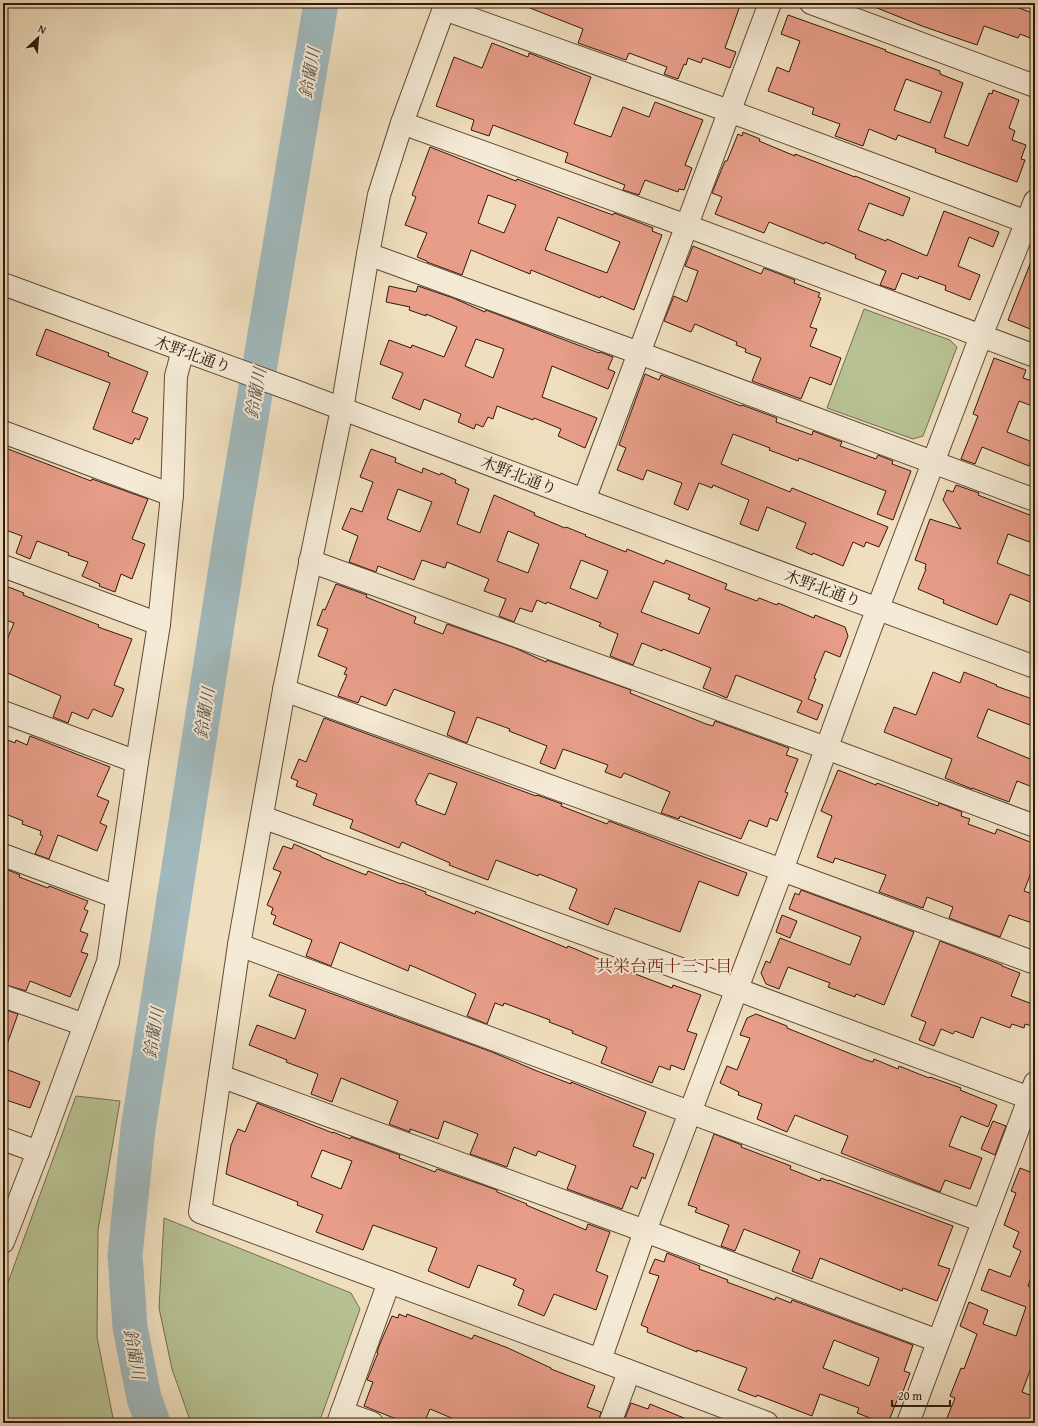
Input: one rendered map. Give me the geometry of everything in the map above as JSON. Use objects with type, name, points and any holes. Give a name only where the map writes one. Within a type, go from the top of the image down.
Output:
[{"type":"street","points":[[584,500],[770,3]]},
{"type":"street","points":[[811,3],[1035,86]]},
{"type":"street","points":[[767,1423],[200,1212],[240,945],[284,690],[342,409],[379,195],[402,123],[445,6],[1031,223]]},
{"type":"street","points":[[402,123],[687,226],[1035,356]]},
{"type":"street","points":[[600,1360],[645,1231],[689,1112],[782,870],[878,608],[981,336],[1031,223],[1035,201]]},
{"type":"street","points":[[368,254],[1035,500]]},
{"type":"street","name":"木野北通り","points":[[3,284],[295,391],[1035,667]]},
{"type":"street","points":[[3,1242],[108,962],[159,624],[172,495],[176,376],[183,350]]},
{"type":"street","points":[[3,432],[172,495]]},
{"type":"street","points":[[310,561],[826,748],[1035,826]]},
{"type":"street","points":[[3,566],[159,624]]},
{"type":"street","points":[[284,690],[1035,963]]},
{"type":"street","points":[[3,712],[137,762]]},
{"type":"street","points":[[262,817],[736,989],[1033,1094],[983,1221],[908,1423]]},
{"type":"street","points":[[3,855],[117,897]]},
{"type":"street","points":[[240,945],[983,1221]]},
{"type":"street","points":[[3,996],[85,1026]]},
{"type":"street","points":[[220,1076],[645,1231],[938,1341]]},
{"type":"street","points":[[3,1139],[38,1152]]},
{"type":"street","points":[[372,1423],[340,1418],[389,1282]]},
{"type":"street","points":[[610,1423],[629,1372]]},
{"type":"green space","points":[[864,309],[950,340],[957,347],[923,436],[913,439],[827,408]]},
{"type":"green space","points":[[76,1096],[120,1101],[98,1230],[97,1337],[114,1423],[3,1423],[3,1296]]},
{"type":"green space","points":[[164,1218],[351,1293],[360,1309],[319,1423],[191,1423],[172,1369],[159,1308]]},
{"type":"building","points":[[520,3],[741,3],[725,48],[736,52],[730,68],[703,58],[701,63],[688,58],[686,65],[684,64],[678,79],[664,74],[667,67],[629,53],[626,60],[578,43],[583,29]]},
{"type":"building","points":[[867,3],[1006,3],[1035,14],[1035,40],[1020,34],[1018,38],[984,26],[977,45],[922,26]]},
{"type":"building","points":[[788,15],[886,50],[885,51],[940,71],[940,74],[963,83],[944,137],[968,146],[989,93],[992,94],[993,90],[1019,100],[1009,128],[1015,131],[1012,140],[1026,145],[1021,159],[1025,160],[1017,182],[935,152],[936,149],[898,135],[896,140],[869,129],[863,146],[835,136],[840,124],[812,114],[814,108],[768,91],[777,67],[789,72],[800,41],[781,34]],"holes":[[[906,79],[942,92],[930,123],[894,110]]]},
{"type":"building","points":[[492,43],[528,57],[529,53],[591,77],[574,124],[611,137],[623,107],[649,117],[655,102],[703,120],[685,165],[692,168],[684,190],[679,189],[678,192],[645,180],[639,195],[623,190],[625,185],[565,162],[568,153],[493,125],[489,136],[471,130],[474,120],[436,106],[454,57],[482,68]]},
{"type":"building","points":[[743,132],[760,139],[759,141],[795,156],[795,154],[910,198],[903,216],[869,203],[858,230],[886,241],[887,239],[927,256],[944,211],[999,232],[993,247],[969,237],[958,266],[980,275],[970,300],[945,290],[946,286],[919,276],[918,279],[902,273],[895,290],[880,285],[886,271],[855,258],[856,255],[769,222],[764,233],[715,214],[722,197],[712,193],[738,134],[742,136]]},
{"type":"building","points":[[430,147],[516,181],[517,179],[613,215],[614,213],[630,219],[653,228],[652,231],[662,235],[634,310],[531,270],[530,274],[471,250],[462,275],[417,257],[427,233],[405,225],[416,197],[412,195]],"holes":[[[488,195],[516,205],[504,233],[478,223]],[[558,217],[620,242],[607,273],[545,250]]]},
{"type":"building","points":[[693,246],[761,274],[764,268],[795,280],[794,283],[820,293],[818,297],[821,298],[810,327],[817,329],[810,346],[841,358],[831,385],[810,377],[801,399],[752,381],[761,358],[745,352],[746,349],[736,345],[737,342],[695,324],[691,332],[664,321],[674,296],[687,302],[698,271],[685,266]]},
{"type":"building","points":[[1034,254],[1035,255],[1035,331],[1008,320]]},
{"type":"building","points":[[389,286],[416,292],[418,286],[453,298],[485,312],[486,310],[613,357],[608,369],[615,372],[608,389],[552,366],[542,397],[597,418],[585,448],[558,436],[561,429],[534,418],[533,420],[497,406],[493,419],[488,417],[483,427],[476,424],[474,429],[458,422],[461,414],[424,399],[420,410],[392,398],[403,373],[380,364],[389,340],[411,348],[412,345],[444,357],[457,327],[426,314],[426,316],[409,310],[410,307],[386,302]],"holes":[[[476,339],[504,349],[493,378],[465,366]]]},
{"type":"building","points":[[46,329],[109,353],[108,356],[148,372],[132,412],[148,418],[139,440],[135,438],[132,444],[93,429],[110,383],[36,355]]},
{"type":"building","points":[[994,358],[1026,370],[1023,378],[1035,382],[1035,407],[1019,401],[1007,432],[1035,443],[1035,449],[1029,466],[982,447],[975,464],[961,459],[978,416],[973,414]]},
{"type":"building","points":[[645,374],[659,380],[661,375],[741,406],[742,405],[777,418],[776,422],[812,435],[813,431],[842,442],[840,446],[876,459],[878,455],[893,461],[892,464],[911,471],[893,520],[877,514],[886,491],[799,458],[798,461],[769,450],[770,448],[733,434],[721,464],[790,492],[792,488],[888,527],[879,547],[866,542],[864,547],[853,542],[843,566],[813,553],[812,555],[796,548],[806,523],[767,507],[758,531],[740,524],[749,500],[713,485],[712,488],[699,483],[688,510],[674,504],[682,483],[647,470],[643,480],[617,470],[626,448],[619,445]]},
{"type":"building","points":[[3,447],[91,481],[92,479],[148,499],[132,539],[145,544],[132,579],[121,574],[115,592],[99,586],[100,584],[82,576],[88,562],[68,555],[69,553],[37,541],[30,559],[16,553],[22,536],[3,529]]},
{"type":"building","points":[[371,449],[396,458],[395,462],[422,473],[423,468],[440,475],[441,473],[456,480],[455,483],[469,489],[457,524],[480,533],[494,495],[535,513],[534,515],[626,552],[627,549],[664,564],[666,560],[727,584],[725,589],[757,601],[759,598],[777,605],[778,603],[814,618],[815,615],[845,627],[848,636],[840,657],[825,651],[814,678],[816,679],[808,699],[823,705],[817,720],[797,712],[802,701],[736,675],[727,698],[703,688],[711,668],[663,649],[662,651],[642,643],[633,665],[610,656],[618,634],[599,626],[601,623],[547,602],[546,604],[537,600],[532,612],[520,608],[514,622],[499,616],[506,599],[484,591],[489,579],[447,562],[445,568],[422,560],[414,580],[378,566],[376,572],[349,562],[358,536],[342,529],[351,508],[362,512],[373,482],[360,477]],"holes":[[[398,489],[432,502],[420,532],[387,519]],[[508,531],[539,544],[528,573],[497,561]],[[581,560],[608,571],[597,599],[570,588]],[[654,581],[690,595],[688,599],[710,608],[699,634],[641,612]]]},
{"type":"building","points":[[956,485],[979,493],[978,495],[1035,517],[1035,544],[1008,534],[997,563],[1035,578],[1035,604],[1010,594],[997,625],[943,603],[944,600],[918,589],[926,569],[926,564],[915,560],[930,519],[961,529],[943,500],[947,490],[953,492]]},
{"type":"building","points":[[336,584],[367,595],[366,597],[416,617],[414,623],[443,634],[447,624],[515,648],[546,662],[547,660],[631,690],[630,693],[706,724],[713,726],[715,721],[789,748],[786,755],[798,759],[785,792],[788,793],[777,821],[770,818],[767,827],[749,820],[741,839],[680,816],[679,819],[661,813],[670,792],[624,773],[621,778],[605,772],[608,765],[563,749],[555,769],[540,763],[547,746],[509,731],[510,729],[477,717],[467,743],[447,735],[455,712],[394,689],[386,706],[361,696],[358,703],[338,696],[347,675],[344,674],[347,668],[318,656],[328,629],[317,625],[323,609],[325,610]]},
{"type":"building","points":[[3,585],[24,593],[23,595],[99,625],[98,627],[132,639],[114,685],[124,689],[112,717],[93,709],[88,719],[72,712],[68,723],[53,717],[61,696],[3,671],[3,649],[14,623],[3,619]]},
{"type":"building","points":[[933,672],[960,683],[964,672],[997,685],[996,686],[1035,700],[1035,727],[988,709],[977,737],[1035,761],[1035,788],[1017,781],[1009,802],[972,789],[945,778],[952,759],[884,732],[894,707],[916,715]]},
{"type":"building","points":[[324,718],[536,796],[537,795],[562,804],[561,806],[607,824],[609,821],[747,873],[738,896],[699,881],[680,932],[615,908],[608,925],[569,909],[577,889],[539,874],[538,876],[496,860],[488,880],[449,865],[450,863],[402,842],[399,848],[350,828],[353,820],[313,805],[317,794],[296,786],[298,781],[291,778],[299,759],[306,762]],"holes":[[[429,773],[457,783],[445,815],[416,804],[417,802],[415,801]]]},
{"type":"building","points":[[30,736],[110,767],[97,796],[109,801],[100,823],[107,826],[97,851],[58,835],[49,859],[35,854],[43,836],[40,835],[41,831],[22,824],[23,821],[3,813],[3,738],[15,743],[16,740],[27,745]]},
{"type":"building","points":[[838,770],[876,785],[877,783],[938,806],[939,803],[962,812],[961,816],[970,819],[968,824],[995,834],[997,829],[1035,844],[1035,862],[1024,891],[1035,895],[1035,924],[1009,915],[1000,937],[949,918],[953,907],[927,897],[923,908],[879,892],[886,875],[835,858],[833,863],[817,857],[832,816],[821,811]]},
{"type":"building","points":[[294,844],[321,857],[366,875],[368,871],[401,884],[402,883],[475,914],[476,911],[672,988],[673,985],[701,995],[687,1031],[697,1034],[684,1070],[671,1065],[670,1070],[659,1066],[652,1083],[601,1063],[607,1047],[572,1033],[573,1031],[549,1022],[550,1020],[504,1003],[503,1006],[495,1003],[487,1024],[467,1016],[476,994],[410,965],[408,971],[340,942],[331,966],[306,956],[312,940],[273,924],[276,916],[271,914],[273,908],[267,905],[281,872],[273,869],[283,846],[292,849]]},
{"type":"building","points":[[3,868],[20,875],[19,877],[48,888],[49,886],[88,901],[84,909],[88,911],[80,931],[88,934],[81,952],[88,954],[70,997],[30,981],[26,991],[3,984]]},
{"type":"building","points":[[801,890],[914,932],[884,1005],[856,994],[855,997],[828,987],[830,983],[788,967],[779,989],[766,984],[761,973],[766,961],[770,963],[780,938],[850,965],[861,937],[789,909],[795,893],[799,895]]},
{"type":"building","points":[[782,915],[797,921],[790,938],[776,932]]},
{"type":"building","points":[[940,941],[1020,973],[1011,996],[1035,1005],[1035,1027],[1025,1024],[1024,1028],[1012,1024],[1010,1028],[981,1017],[973,1038],[955,1031],[953,1034],[941,1029],[934,1046],[919,1040],[926,1022],[911,1016]]},
{"type":"building","points":[[278,974],[492,1052],[537,1071],[571,1084],[571,1082],[646,1112],[633,1146],[654,1154],[645,1179],[642,1177],[637,1189],[631,1186],[622,1209],[567,1189],[576,1166],[538,1151],[536,1156],[514,1147],[507,1167],[470,1154],[478,1134],[444,1121],[438,1139],[410,1129],[410,1132],[389,1124],[398,1101],[341,1078],[332,1102],[311,1094],[318,1074],[286,1062],[287,1060],[249,1045],[257,1025],[295,1039],[306,1010],[269,996]]},
{"type":"building","points":[[3,1009],[18,1014],[5,1050],[3,1049]]},
{"type":"building","points":[[756,1014],[866,1060],[873,1062],[874,1059],[898,1069],[899,1066],[929,1078],[930,1077],[961,1088],[960,1090],[997,1105],[988,1127],[961,1116],[949,1146],[982,1158],[970,1189],[945,1180],[940,1192],[841,1153],[848,1136],[795,1115],[787,1132],[757,1119],[762,1104],[738,1095],[739,1092],[720,1083],[727,1066],[737,1070],[750,1038],[740,1035],[747,1018]]},
{"type":"building","points":[[3,1068],[40,1082],[30,1108],[3,1099]]},
{"type":"building","points":[[257,1103],[333,1133],[350,1139],[351,1137],[400,1155],[399,1158],[435,1172],[437,1169],[497,1190],[497,1192],[586,1230],[588,1224],[610,1232],[596,1271],[608,1276],[596,1310],[554,1294],[544,1316],[518,1305],[524,1290],[513,1285],[516,1279],[478,1265],[469,1288],[428,1271],[437,1248],[373,1225],[363,1250],[316,1232],[323,1215],[297,1205],[298,1202],[226,1174],[231,1145],[238,1129],[245,1132]],"holes":[[[322,1150],[352,1161],[341,1189],[311,1177]]]},
{"type":"building","points":[[993,1121],[1006,1126],[995,1155],[981,1149]]},
{"type":"building","points":[[714,1134],[742,1145],[741,1147],[791,1166],[790,1169],[820,1181],[821,1178],[829,1180],[953,1226],[938,1265],[950,1269],[937,1301],[903,1288],[902,1291],[820,1258],[812,1279],[792,1271],[800,1251],[744,1229],[735,1251],[721,1246],[729,1225],[695,1212],[697,1208],[688,1205]]},
{"type":"building","points":[[1020,1168],[1035,1174],[1035,1268],[1028,1286],[1035,1289],[1035,1357],[1022,1392],[1035,1397],[1035,1423],[945,1423],[955,1398],[950,1396],[961,1368],[964,1369],[977,1334],[960,1326],[969,1302],[988,1310],[983,1324],[1016,1336],[1026,1307],[981,1290],[989,1269],[1010,1277],[1021,1251],[1013,1247],[1019,1232],[1004,1225],[1016,1193],[1011,1191]]},
{"type":"building","points":[[667,1253],[700,1266],[699,1269],[728,1280],[727,1282],[775,1300],[776,1297],[791,1303],[792,1300],[913,1345],[904,1371],[910,1373],[888,1423],[883,1423],[857,1413],[859,1408],[820,1394],[812,1416],[757,1395],[756,1397],[738,1390],[747,1368],[697,1350],[697,1352],[647,1332],[648,1328],[641,1325],[659,1276],[649,1273],[655,1259],[664,1262]],"holes":[[[834,1340],[879,1358],[869,1386],[823,1368]]]},
{"type":"building","points":[[399,1314],[406,1317],[407,1314],[472,1339],[474,1335],[508,1348],[551,1369],[595,1386],[587,1407],[601,1412],[598,1423],[476,1423],[462,1418],[461,1422],[430,1409],[424,1423],[406,1423],[364,1406],[373,1382],[367,1380],[378,1353],[379,1346],[392,1316],[398,1318]]},
{"type":"building","points":[[631,1403],[648,1409],[650,1404],[696,1423],[623,1423]]},
{"type":"waterway","name":"鈴蘭川","points":[[153,1423],[144,1398],[130,1327],[125,1255],[138,1129],[231,536],[321,3]]},
{"type":"district","name":"共栄台西十三丁目","points":[[664,965]]}]
